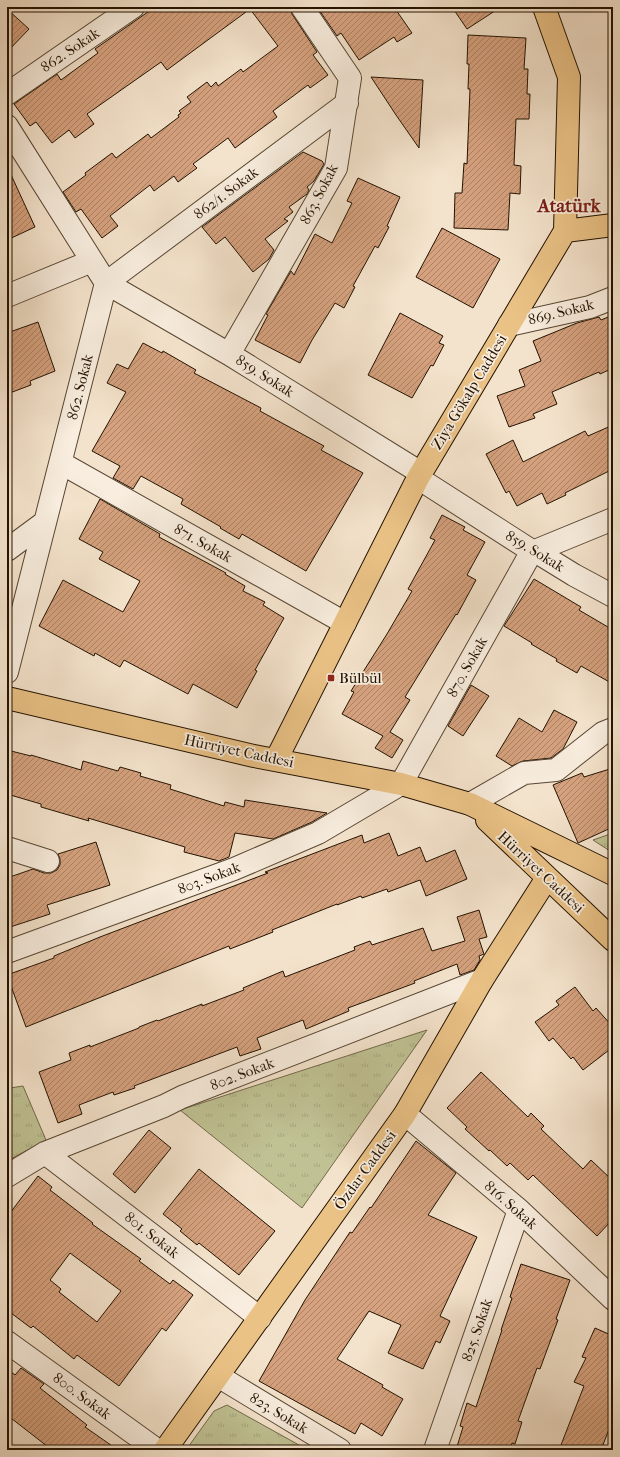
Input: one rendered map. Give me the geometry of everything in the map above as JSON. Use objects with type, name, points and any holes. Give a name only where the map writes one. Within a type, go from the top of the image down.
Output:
[{"type":"main road","name":"Ziya Gökalp Caddesi","points":[[276,760],[420,476],[565,231],[569,77],[544,7]]},
{"type":"main road","points":[[565,231],[613,225]]},
{"type":"main road","name":"Hürriyet Caddesi","points":[[7,698],[254,756],[401,784],[470,804],[613,874]]},
{"type":"main road","name":"Hürriyet Caddesi","points":[[470,804],[613,940]]},
{"type":"main road","name":"Özdar Caddesi","points":[[165,1450],[405,1114],[482,980],[547,878]]},
{"type":"street","name":"862. Sokak","points":[[7,94],[133,7]]},
{"type":"street","name":"863. Sokak","points":[[229,354],[336,168],[350,78],[302,7]]},
{"type":"street","name":"862/1. Sokak","points":[[106,283],[347,103]]},
{"type":"street","points":[[7,126],[106,283]]},
{"type":"street","points":[[7,296],[92,261]]},
{"type":"street","name":"862. Sokak","points":[[7,672],[106,283]]},
{"type":"street","name":"859. Sokak","points":[[106,283],[229,354],[534,551],[613,596]]},
{"type":"street","name":"869. Sokak","points":[[509,325],[590,307],[613,298]]},
{"type":"street","name":"871. Sokak","points":[[60,462],[345,623]]},
{"type":"street","points":[[534,551],[613,519]]},
{"type":"street","points":[[7,550],[45,522]]},
{"type":"street","name":"870. Sokak","points":[[401,784],[534,551]]},
{"type":"street","points":[[470,804],[524,773],[556,770],[602,734],[613,729]]},
{"type":"street","name":"803. Sokak","points":[[7,952],[234,869],[318,833],[401,784]]},
{"type":"street","points":[[7,848],[48,861]]},
{"type":"street","name":"802. Sokak","points":[[7,1176],[45,1153],[164,1106],[189,1094],[482,980]]},
{"type":"street","name":"816. Sokak","points":[[405,1114],[518,1210],[613,1299]]},
{"type":"street","name":"801. Sokak","points":[[45,1153],[260,1318]]},
{"type":"street","name":"825. Sokak","points":[[435,1450],[518,1210]]},
{"type":"street","name":"800. Sokak","points":[[7,1342],[157,1450]]},
{"type":"street","name":"823. Sokak","points":[[218,1376],[340,1450]]},
{"type":"green space","points":[[613,833],[613,853],[593,840]]},
{"type":"green space","points":[[427,1030],[302,1208],[180,1110]]},
{"type":"green space","points":[[23,1086],[46,1140],[7,1161],[7,1087]]},
{"type":"green space","points":[[227,1405],[308,1450],[186,1450],[214,1411]]},
{"type":"building","points":[[155,7],[290,7],[292,14],[317,52],[313,55],[328,75],[310,88],[308,85],[273,111],[277,117],[235,148],[228,138],[193,164],[197,168],[178,182],[174,176],[154,191],[150,185],[110,216],[118,226],[102,238],[81,209],[76,212],[63,192],[112,153],[116,158],[148,134],[151,138],[179,117],[178,115],[181,113],[179,111],[191,102],[187,97],[207,82],[211,87],[216,82],[218,86],[241,69],[243,72],[278,46],[250,9],[167,70],[161,62],[87,114],[94,124],[75,138],[69,130],[52,143],[36,122],[30,126],[14,104],[57,74],[61,80],[98,53],[95,49]]},
{"type":"building","points":[[317,7],[394,7],[412,33],[397,42],[394,37],[359,60],[341,33],[337,36]]},
{"type":"building","points":[[452,7],[501,7],[467,29]]},
{"type":"building","points":[[7,9],[29,29],[7,52]]},
{"type":"building","points":[[468,35],[526,38],[524,69],[528,69],[527,94],[530,94],[529,119],[516,119],[514,165],[521,166],[520,194],[510,193],[508,230],[454,228],[455,193],[462,193],[464,163],[467,164],[470,89],[468,89],[469,64],[467,64]]},
{"type":"building","points":[[371,77],[423,80],[419,148],[396,115]]},
{"type":"building","points":[[303,152],[322,161],[324,164],[314,181],[307,187],[309,190],[307,194],[289,207],[293,212],[284,219],[288,221],[265,239],[274,250],[269,259],[253,272],[225,237],[216,244],[202,227]]},
{"type":"building","points":[[7,166],[35,227],[7,240]]},
{"type":"building","points":[[358,178],[400,197],[387,226],[389,227],[378,248],[375,246],[353,286],[355,287],[344,308],[335,303],[312,340],[300,363],[255,340],[268,315],[266,314],[291,271],[294,275],[315,234],[332,243],[352,203],[347,201]]},
{"type":"building","points":[[442,228],[500,259],[473,308],[416,277]]},
{"type":"building","points":[[400,313],[443,336],[439,343],[444,345],[433,366],[431,365],[412,398],[368,375]]},
{"type":"building","points":[[613,315],[613,368],[600,374],[599,372],[552,392],[557,404],[533,414],[535,418],[509,427],[497,396],[525,386],[519,370],[541,361],[533,341],[577,323],[599,317],[601,320]]},
{"type":"building","points":[[38,322],[55,371],[30,381],[31,385],[7,394],[7,333]]},
{"type":"building","points":[[143,343],[162,353],[163,351],[196,370],[194,373],[261,408],[260,411],[324,446],[321,450],[363,473],[306,571],[242,534],[239,539],[181,504],[183,499],[141,476],[133,489],[113,478],[120,466],[92,451],[126,392],[107,383],[117,364],[128,369]]},
{"type":"building","points":[[613,425],[613,469],[565,493],[566,495],[547,504],[542,493],[517,506],[509,491],[506,493],[486,454],[513,440],[523,462],[585,431],[588,436]]},
{"type":"building","points":[[100,499],[160,534],[159,537],[226,573],[225,574],[245,586],[243,591],[265,602],[263,605],[284,618],[255,670],[257,671],[237,708],[193,684],[188,694],[124,660],[120,667],[95,653],[94,656],[39,626],[63,580],[123,612],[140,581],[99,559],[103,552],[79,539]]},
{"type":"building","points":[[442,515],[465,527],[463,530],[485,542],[467,575],[476,580],[457,615],[456,614],[405,697],[410,700],[390,732],[403,740],[392,758],[375,748],[383,736],[342,714],[354,692],[351,691],[412,591],[408,589],[435,540],[430,538]]},
{"type":"building","points":[[534,579],[581,607],[579,610],[613,630],[613,684],[581,666],[577,673],[556,661],[557,659],[504,626]]},
{"type":"building","points":[[471,685],[489,696],[463,736],[448,726]]},
{"type":"building","points":[[554,710],[577,722],[563,749],[551,758],[523,761],[512,766],[496,756],[519,718],[542,732]]},
{"type":"building","points":[[7,750],[31,755],[81,770],[83,761],[118,771],[120,767],[141,773],[140,776],[171,785],[170,789],[224,806],[225,802],[244,807],[245,800],[327,813],[312,822],[273,839],[235,833],[229,857],[219,861],[184,852],[185,847],[88,818],[89,821],[41,807],[41,804],[7,794]]},
{"type":"building","points":[[613,768],[613,827],[578,843],[553,785],[582,773],[584,777]]},
{"type":"building","points":[[389,833],[398,856],[420,847],[426,862],[455,850],[467,879],[426,896],[420,880],[388,892],[387,889],[362,898],[361,896],[337,904],[272,930],[273,932],[230,949],[229,946],[26,1027],[7,975],[54,958],[54,956],[100,937],[268,873],[265,872],[362,835],[364,843]]},
{"type":"building","points":[[96,842],[110,885],[47,905],[50,914],[7,928],[7,878],[33,869],[44,873],[51,873],[57,870],[60,865],[58,854]]},
{"type":"building","points":[[479,910],[487,937],[479,939],[484,954],[479,956],[480,960],[474,970],[460,975],[457,964],[414,981],[415,983],[348,1008],[349,1011],[306,1029],[303,1020],[257,1038],[261,1049],[240,1056],[237,1047],[134,1086],[135,1088],[114,1095],[113,1092],[79,1105],[82,1114],[58,1123],[39,1072],[71,1060],[69,1053],[90,1045],[90,1047],[157,1020],[158,1021],[202,1004],[202,1006],[244,990],[243,988],[283,971],[285,977],[355,950],[354,947],[370,941],[372,945],[423,928],[432,951],[465,941],[457,917]]},
{"type":"building","points":[[575,987],[593,1011],[596,1008],[613,1027],[613,1047],[583,1070],[573,1057],[571,1059],[553,1038],[549,1041],[535,1022],[559,1005],[556,1001]]},
{"type":"building","points":[[481,1072],[528,1117],[531,1113],[544,1126],[541,1129],[583,1169],[591,1160],[613,1181],[613,1219],[597,1236],[533,1175],[528,1180],[510,1163],[507,1166],[490,1150],[489,1151],[465,1129],[467,1127],[447,1108]]},
{"type":"building","points":[[149,1130],[171,1148],[135,1193],[113,1174]]},
{"type":"building","points":[[416,1141],[456,1173],[428,1215],[477,1237],[440,1316],[450,1321],[440,1343],[436,1341],[423,1369],[388,1353],[401,1325],[369,1311],[337,1359],[383,1385],[382,1387],[403,1399],[382,1436],[361,1423],[355,1434],[259,1381],[305,1300],[350,1232],[352,1233],[370,1207],[371,1208]]},
{"type":"building","points":[[199,1169],[275,1231],[239,1275],[199,1243],[197,1245],[180,1231],[182,1229],[163,1214]]},
{"type":"building","points":[[38,1176],[52,1187],[50,1190],[93,1223],[92,1224],[141,1259],[139,1261],[170,1284],[173,1280],[193,1295],[166,1331],[162,1328],[119,1386],[77,1355],[74,1359],[33,1326],[31,1328],[7,1310],[7,1217]],"holes":[[[70,1253],[121,1291],[97,1322],[59,1292],[61,1289],[50,1280]]]},
{"type":"building","points":[[521,1264],[570,1280],[556,1319],[558,1320],[540,1369],[537,1368],[518,1421],[522,1422],[515,1444],[512,1443],[509,1450],[456,1450],[463,1427],[460,1426],[467,1403],[476,1407],[502,1330],[512,1298],[510,1297]]},
{"type":"building","points":[[595,1328],[613,1336],[613,1419],[601,1450],[559,1450],[584,1386],[574,1382],[586,1358],[582,1357]]},
{"type":"building","points":[[21,1368],[44,1384],[40,1388],[87,1425],[85,1427],[118,1450],[52,1450],[7,1415],[7,1369],[15,1375]]},
{"type":"place","name":"Bülbül","points":[[331,678]]},
{"type":"district","name":"Atatürk","points":[[569,205]]}]
